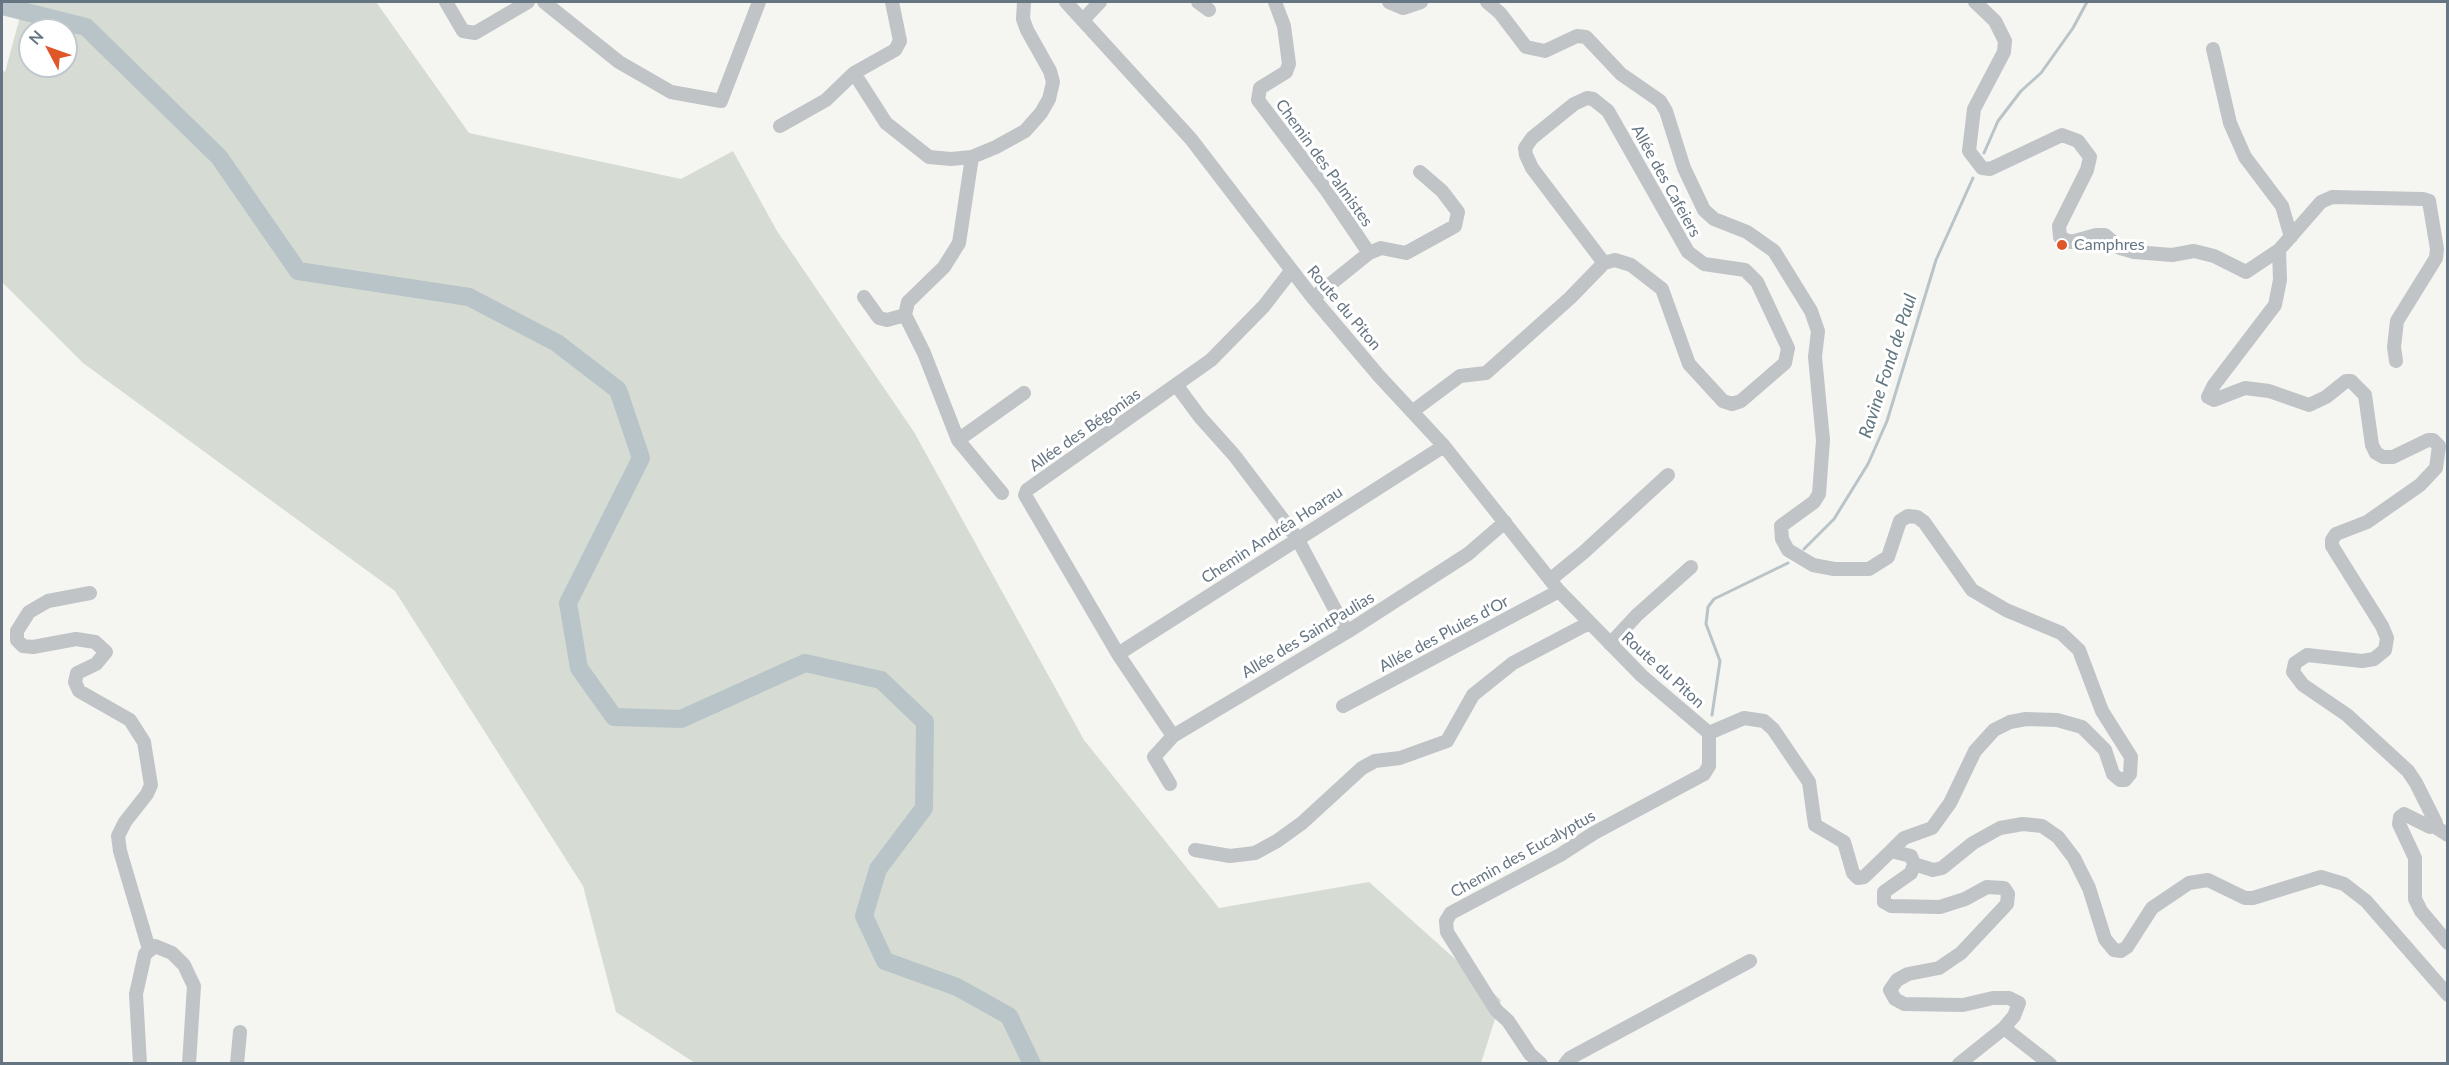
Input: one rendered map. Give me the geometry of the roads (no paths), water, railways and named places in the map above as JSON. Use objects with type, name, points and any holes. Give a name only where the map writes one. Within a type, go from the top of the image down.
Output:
[{"type":"street","points":[[446,2],[463,31],[475,33],[528,2]]},
{"type":"street","points":[[544,2],[619,62],[671,92],[721,101],[759,2]]},
{"type":"street","points":[[780,126],[826,100],[854,73],[895,50],[900,41],[892,2]]},
{"type":"street","points":[[854,73],[875,109],[911,145],[929,157],[951,159],[972,157],[1025,131],[1041,113],[1049,99],[1053,82],[1050,71],[1023,19],[1024,2]]},
{"type":"street","name":"Route du Piton","points":[[1066,2],[1191,139],[1313,298],[1379,376],[1444,446],[1560,591],[1670,703],[1709,733]]},
{"type":"street","points":[[1083,20],[1100,2]]},
{"type":"street","name":"Chemin des Palmistes","points":[[1275,2],[1284,26],[1289,64],[1286,72],[1260,88],[1258,100],[1327,191],[1368,253]]},
{"type":"street","points":[[1389,2],[1402,8],[1421,2]]},
{"type":"street","points":[[1487,2],[1500,13],[1526,47],[1545,51],[1577,36],[1586,37],[1621,74],[1660,101],[1666,111],[1684,168],[1704,210],[1714,219],[1748,232],[1774,250],[1811,311],[1818,332],[1815,357],[1823,440],[1820,483],[1817,499],[1781,526],[1782,539],[1788,550],[1814,565],[1834,569],[1869,569],[1888,557],[1900,521],[1908,516],[1917,517],[1924,522],[1972,590],[2006,610],[2061,633],[2079,650],[2102,711],[2131,757],[2130,774],[2126,780],[2120,780],[2113,774],[2105,750],[2082,728],[2057,720],[2026,719],[2010,722],[1994,730],[1975,751],[1950,803],[1932,828],[1904,838],[1864,877],[1858,878],[1853,873],[1844,842],[1815,825],[1809,782],[1773,729],[1764,721],[1744,718],[1709,733]]},
{"type":"street","points":[[1975,2],[1995,21],[2005,41],[2004,52],[1974,109],[1969,151],[1982,168],[1990,169],[2062,135],[2078,141],[2086,149],[2090,158],[2089,164],[2059,226],[2060,237],[2072,242],[2104,235],[2120,248],[2134,252],[2172,255],[2194,251],[2214,256],[2246,272],[2279,250],[2322,202],[2332,197],[2429,201],[2432,207],[2436,258],[2397,321],[2394,346],[2396,361]]},
{"type":"street","points":[[2213,49],[2230,123],[2245,157],[2282,206],[2291,237]]},
{"type":"street","name":"Allée des Cafeiers","points":[[1587,98],[1598,102],[1612,117],[1688,252],[1704,264],[1744,270],[1757,282],[1788,348],[1785,363],[1741,401],[1732,404],[1723,401],[1689,364],[1664,294],[1658,285],[1624,262],[1604,263],[1532,168],[1526,154],[1526,148],[1532,138],[1574,104],[1587,98]]},
{"type":"street","points":[[972,157],[959,243],[944,267],[908,302],[905,315],[924,353],[958,440],[1002,493]]},
{"type":"street","name":"Chemin des Palmistes","points":[[1313,298],[1368,253],[1381,248],[1406,253],[1455,226],[1458,212],[1442,190],[1420,172]]},
{"type":"street","points":[[2279,250],[2280,280],[2275,305],[2214,385],[2208,397],[2214,400],[2245,388],[2269,391],[2309,405],[2326,397],[2346,381],[2351,381],[2365,395],[2372,445],[2376,453],[2383,457],[2393,458],[2428,440],[2437,442],[2438,463],[2420,486],[2367,522],[2336,534],[2332,540],[2332,546],[2382,626],[2387,638],[2385,651],[2374,659],[2362,661],[2307,655],[2297,661],[2293,669],[2299,682],[2347,715],[2408,771],[2435,817],[2434,826]]},
{"type":"street","points":[[1413,411],[1460,376],[1486,373],[1570,298],[1604,263]]},
{"type":"street","name":"Allée des Bégonias","points":[[1173,736],[1118,654],[1025,495],[1027,490],[1178,386],[1219,352],[1264,306],[1291,271]]},
{"type":"street","points":[[864,297],[879,318],[887,320],[905,315]]},
{"type":"street","points":[[1178,386],[1297,538],[1347,632]]},
{"type":"street","points":[[958,440],[1024,393]]},
{"type":"street","name":"Chemin Andréa Hoarau","points":[[1118,654],[1444,446]]},
{"type":"street","points":[[1551,579],[1668,475]]},
{"type":"street","name":"Allée des SaintPaulias","points":[[1170,784],[1154,757],[1173,736],[1347,632],[1468,554],[1505,522]]},
{"type":"street","points":[[1610,644],[1637,615],[1691,567]]},
{"type":"street","name":"Allée des Pluies d'Or","points":[[1344,706],[1560,591]]},
{"type":"street","points":[[90,593],[48,601],[29,612],[17,630],[17,640],[23,646],[33,647],[76,639],[95,642],[106,652],[96,664],[76,673],[75,682],[79,691],[130,720],[144,742],[151,785],[118,836],[120,851],[149,949]]},
{"type":"street","points":[[1195,850],[1230,856],[1255,854],[1302,823],[1362,768],[1375,761],[1400,758],[1447,741],[1473,695],[1514,663],[1589,623]]},
{"type":"street","name":"Chemin des Eucalyptus","points":[[1541,1064],[1530,1054],[1508,1021],[1496,1010],[1447,932],[1446,921],[1451,913],[1704,774],[1709,766],[1709,733]]},
{"type":"street","points":[[2448,835],[2408,815],[2400,817],[2401,828],[2415,858],[2415,899],[2421,911],[2448,943]]},
{"type":"street","points":[[1914,864],[1933,870],[1942,868],[1973,843],[2000,828],[2023,824],[2042,826],[2058,837],[2074,858],[2089,888],[2105,939],[2114,950],[2121,951],[2127,947],[2152,908],[2189,883],[2208,880],[2242,897],[2253,898],[2321,877],[2344,884],[2366,901],[2448,995]]},
{"type":"street","points":[[1891,851],[1911,856],[1914,864]]},
{"type":"street","points":[[1914,864],[1903,880],[1891,885],[1884,892],[1884,902],[1891,906],[1940,907],[1965,899],[1987,887],[1997,886],[2004,888],[2008,894],[2007,904],[2000,914],[1950,962],[1939,968],[1908,974],[1897,980],[1890,990],[1894,999],[1904,1004],[1963,1005],[1994,998],[2009,998],[2019,1004],[2018,1010],[2004,1028],[1959,1064]]},
{"type":"street","points":[[140,1064],[135,1008],[145,954],[155,946],[172,954],[192,980],[194,996],[189,1064]]},
{"type":"street","points":[[1565,1064],[1570,1058],[1750,961]]},
{"type":"street","points":[[2004,1028],[2050,1064]]},
{"type":"street","points":[[237,1064],[240,1032]]},
{"type":"waterway","name":"Ravine Fond de Paul","points":[[1984,153],[1998,121],[2021,91],[2041,73],[2073,28],[2087,2]]},
{"type":"waterway","points":[[2,6],[86,27],[219,157],[298,271],[469,297],[557,343],[618,390],[641,458],[568,603],[579,668],[614,717],[681,719],[805,663],[881,680],[925,722],[924,808],[878,869],[864,916],[885,961],[957,987],[1009,1016],[1032,1064]]},
{"type":"waterway","name":"Ravine Fond de Paul","points":[[1804,549],[1834,519],[1868,464],[1887,421],[1936,260],[1973,178]]},
{"type":"waterway","name":"Ravine Fond de Paul","points":[[1712,715],[1720,661],[1706,624],[1708,607],[1714,599],[1788,563]]},
{"type":"place","name":"Camphres","points":[[2062,245]]}]
